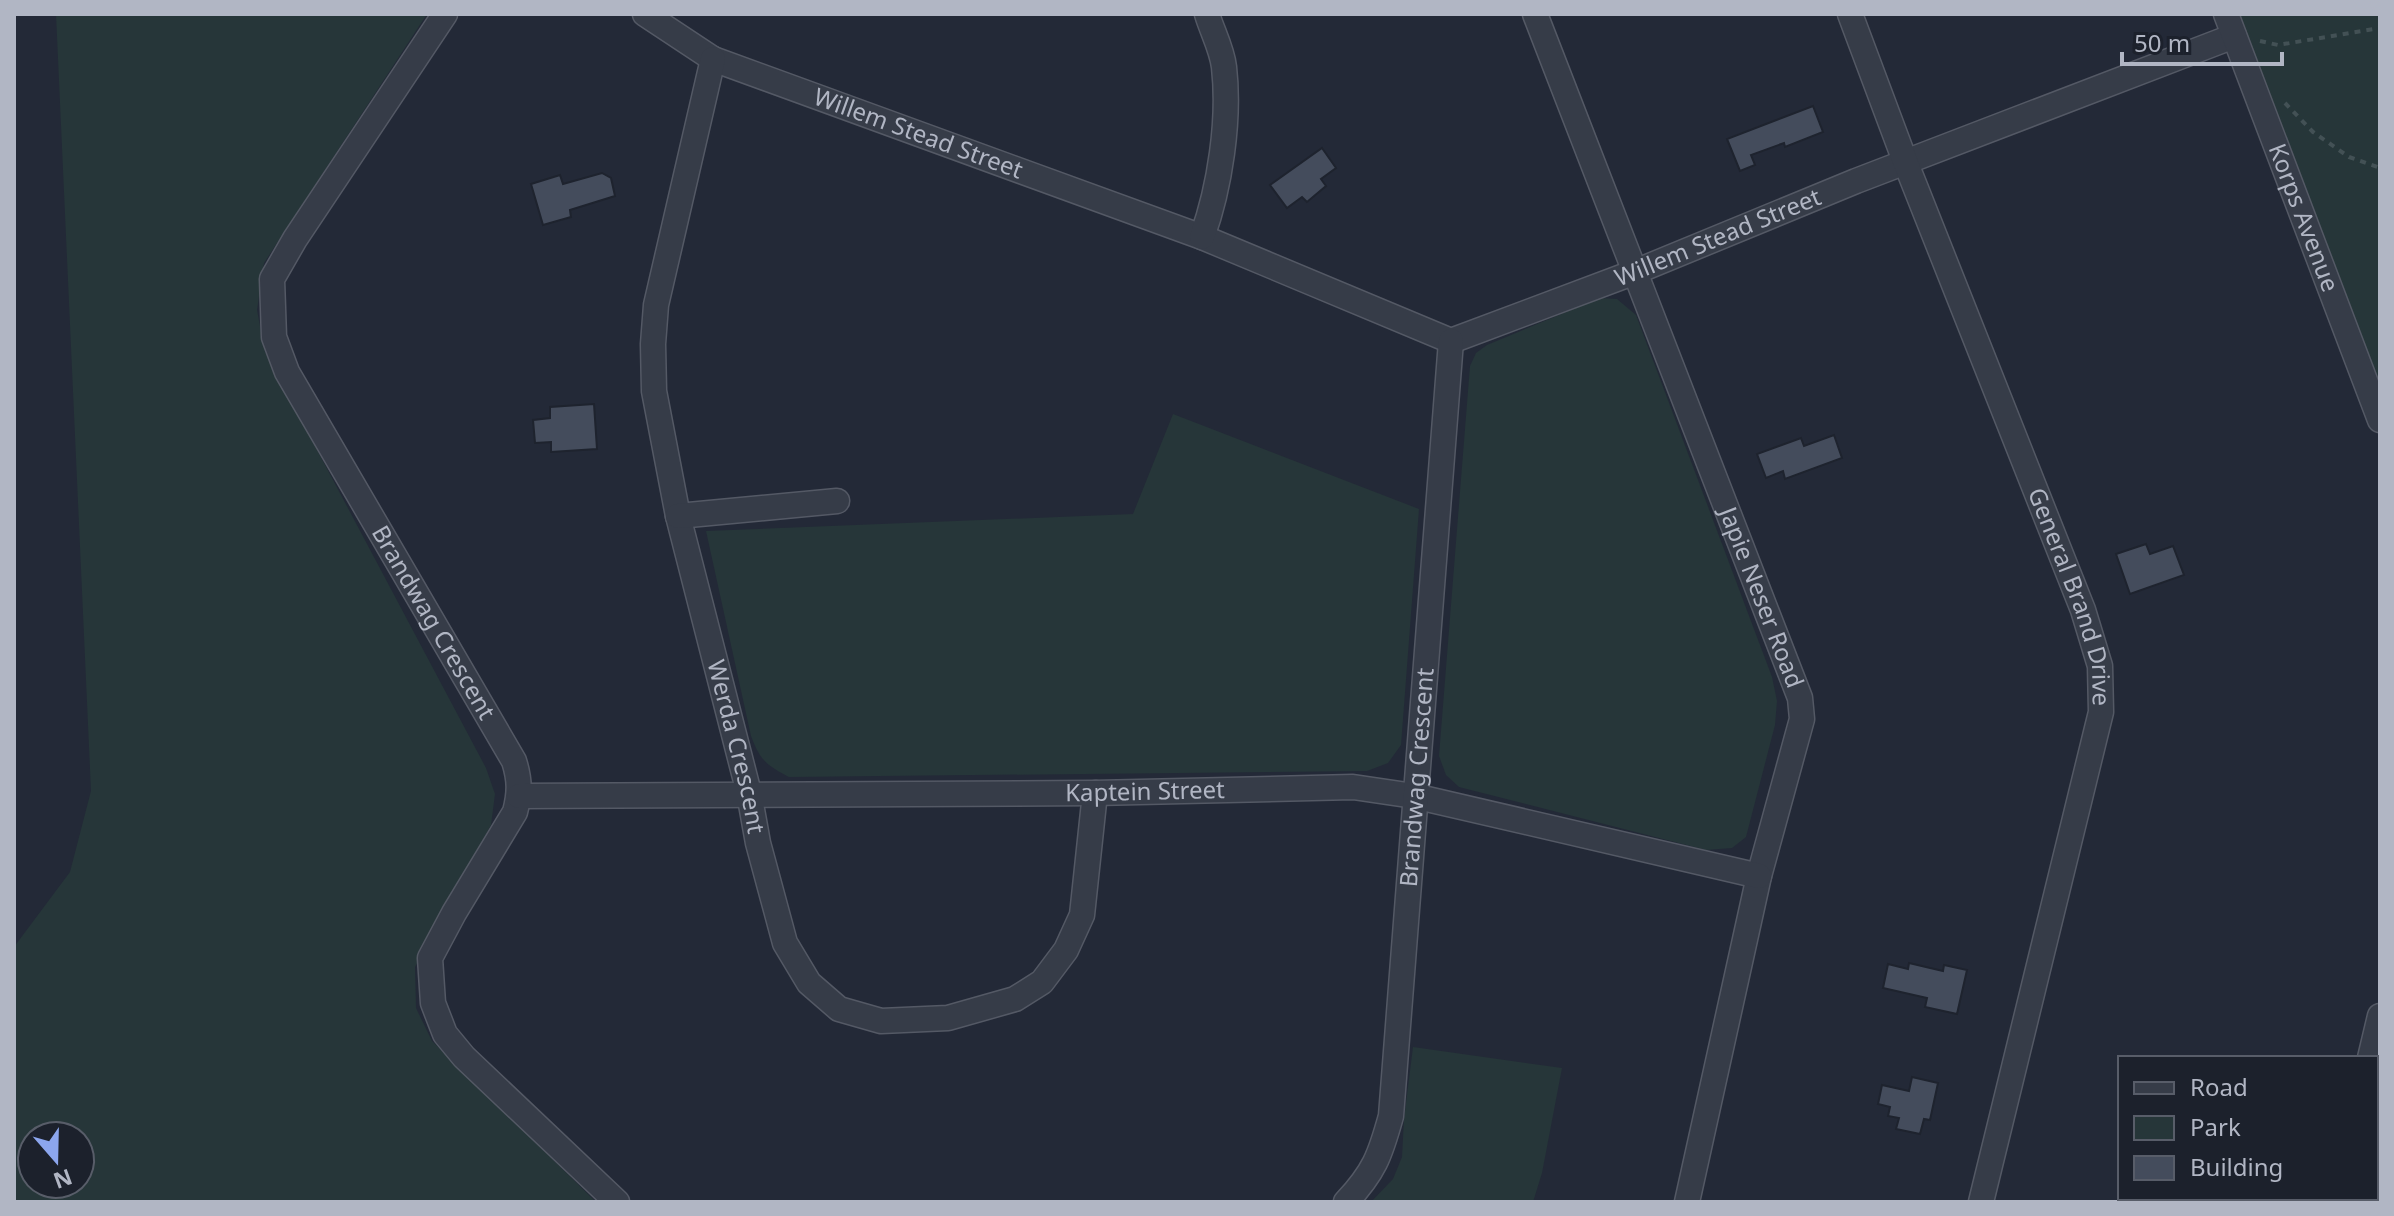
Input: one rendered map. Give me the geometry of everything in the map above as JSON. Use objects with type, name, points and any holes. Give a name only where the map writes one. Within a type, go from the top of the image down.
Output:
[{"type":"street","name":"Brandwag Crescent","points":[[445,14],[295,239],[272,279],[274,337],[287,372],[514,761],[519,778],[519,796]]},
{"type":"street","name":"Willem Stead Street","points":[[645,14],[713,59],[1202,237],[1451,341],[1635,272],[2230,25]]},
{"type":"street","points":[[1202,237],[1213,206],[1225,116],[1224,64],[1207,14]]},
{"type":"street","name":"Japie Neser Road","points":[[1535,14],[1800,698],[1802,719],[1759,876],[1687,1202]]},
{"type":"street","name":"General Brand Drive","points":[[1850,14],[2083,610],[2100,666],[2101,712],[1981,1202]]},
{"type":"street","name":"Korps Avenue","points":[[2230,25],[2380,420]]},
{"type":"street","name":"Werda Crescent","points":[[713,59],[656,305],[654,391],[678,516],[785,943],[809,983],[839,1009],[881,1021],[948,1018],[1015,999],[1042,982],[1066,950],[1082,915],[1095,793]]},
{"type":"street","name":"Brandwag Crescent","points":[[1346,1202],[1371,1173],[1382,1151],[1391,1116],[1451,341]]},
{"type":"street","points":[[678,516],[837,501]]},
{"type":"street","name":"Kaptein Street","points":[[519,796],[1095,793],[1353,787],[1414,796],[1759,876]]},
{"type":"street","points":[[519,796],[515,812],[430,958],[433,1003],[445,1034],[464,1057],[617,1202]]},
{"type":"street","points":[[2370,1056],[2380,1016]]},
{"type":"path","points":[[2230,25],[2278,45],[2380,28]]},
{"type":"path","points":[[2257,95],[2279,99],[2293,108],[2313,132],[2349,157],[2380,168]]},
{"type":"green space","points":[[56,14],[427,14],[264,263],[257,310],[265,352],[486,768],[495,794],[491,825],[415,967],[416,1008],[432,1041],[596,1202],[14,1202],[14,947],[70,872],[91,791]]},
{"type":"green space","points":[[2237,14],[2380,14],[2380,386]]},
{"type":"green space","points":[[1600,298],[1617,299],[1636,315],[1772,677],[1777,701],[1775,725],[1746,837],[1732,848],[1706,850],[1459,787],[1446,775],[1439,756],[1470,366],[1476,353],[1487,345]]},
{"type":"green space","points":[[1173,414],[1419,509],[1401,745],[1388,763],[1367,771],[789,777],[765,761],[751,736],[706,531],[1133,514]]},
{"type":"green space","points":[[1413,1047],[1562,1068],[1542,1173],[1533,1202],[1371,1202],[1393,1179],[1402,1157]]},
{"type":"building","points":[[1813,106],[1823,132],[1785,147],[1784,143],[1751,155],[1755,165],[1740,171],[1727,139]]},
{"type":"building","points":[[1322,148],[1336,168],[1321,179],[1326,186],[1307,202],[1302,197],[1287,208],[1270,185]]},
{"type":"building","points":[[602,173],[611,178],[615,196],[570,210],[571,217],[543,225],[531,184],[560,175],[563,184]]},
{"type":"building","points":[[594,404],[597,449],[551,452],[551,442],[535,443],[533,420],[550,418],[550,407]]},
{"type":"building","points":[[1834,435],[1842,458],[1785,479],[1783,471],[1766,478],[1757,454],[1801,438],[1804,446]]},
{"type":"building","points":[[2146,544],[2150,554],[2173,546],[2184,575],[2130,594],[2116,554]]},
{"type":"building","points":[[1909,963],[1943,971],[1944,965],[1967,970],[1957,1014],[1925,1007],[1927,998],[1883,988],[1888,964],[1908,969]]},
{"type":"building","points":[[1912,1077],[1938,1083],[1930,1120],[1924,1119],[1920,1134],[1896,1129],[1899,1118],[1888,1116],[1890,1107],[1878,1104],[1882,1085],[1909,1091]]}]
